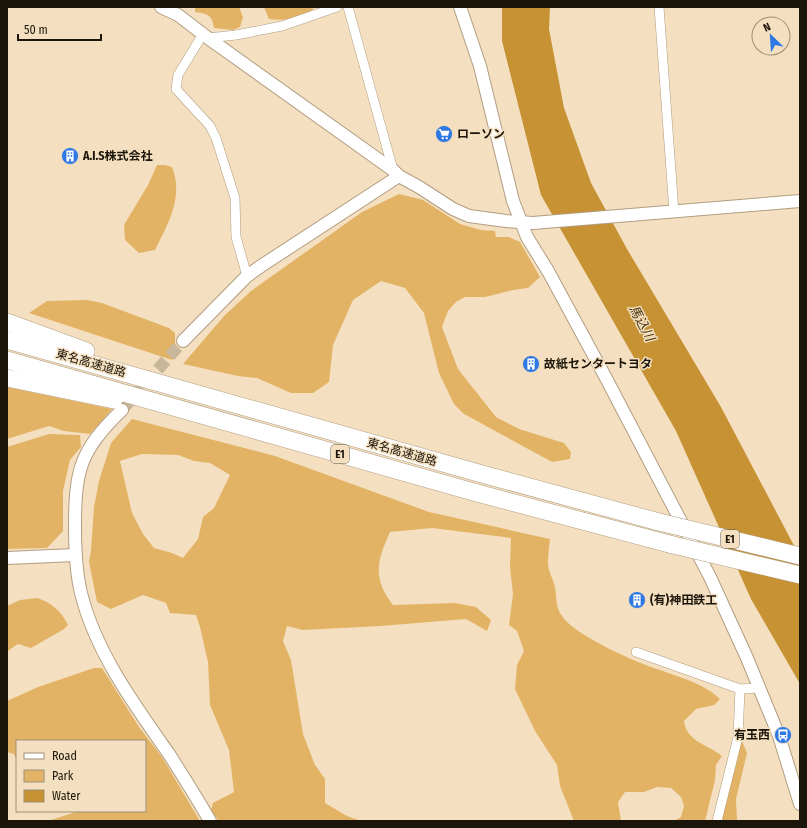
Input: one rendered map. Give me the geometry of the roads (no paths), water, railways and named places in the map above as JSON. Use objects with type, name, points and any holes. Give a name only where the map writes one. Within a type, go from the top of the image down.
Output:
[{"type":"highway","points":[[7,322],[218,398]]},
{"type":"highway","name":"東名高速道路","points":[[7,340],[218,398],[482,474],[659,522],[800,556]]},
{"type":"highway","name":"東名高速道路","points":[[7,360],[477,493],[673,545],[800,576]]},
{"type":"highway","points":[[7,378],[243,426]]},
{"type":"street","points":[[161,7],[178,15],[396,173],[453,210],[470,216],[495,220],[534,223],[800,201]]},
{"type":"street","points":[[206,36],[236,35],[282,26],[337,7]]},
{"type":"street","points":[[348,7],[396,173]]},
{"type":"street","points":[[460,7],[480,66],[513,201],[527,237],[548,271],[625,414],[710,577],[748,658],[779,736],[800,804]]},
{"type":"street","points":[[659,7],[674,212]]},
{"type":"street","points":[[206,36],[178,75],[176,89],[210,126],[216,138],[235,198],[236,237],[247,276]]},
{"type":"street","points":[[183,342],[247,276],[396,173]]},
{"type":"street","points":[[122,410],[92,442],[80,467],[75,504],[78,579],[85,608],[105,656],[139,714],[169,754],[210,821]]},
{"type":"street","points":[[7,558],[76,556]]},
{"type":"street","points":[[636,652],[740,689],[759,688]]},
{"type":"street","points":[[717,821],[738,737],[740,689]]},
{"type":"water","name":"馬込川","points":[[502,7],[550,7],[549,29],[564,108],[591,183],[627,249],[721,407],[800,557],[800,684],[751,599],[676,431],[541,195],[502,41]]},
{"type":"tunnel","points":[[122,410],[183,341]]},
{"type":"place","name":"ローソン","points":[[444,134]]},
{"type":"place","name":"A.I.S株式会社","points":[[70,156]]},
{"type":"place","name":"故紙センタートヨタ","points":[[531,364]]},
{"type":"place","name":"(有)神田鉄工","points":[[637,600]]},
{"type":"place","name":"有玉西","points":[[783,735]]}]
